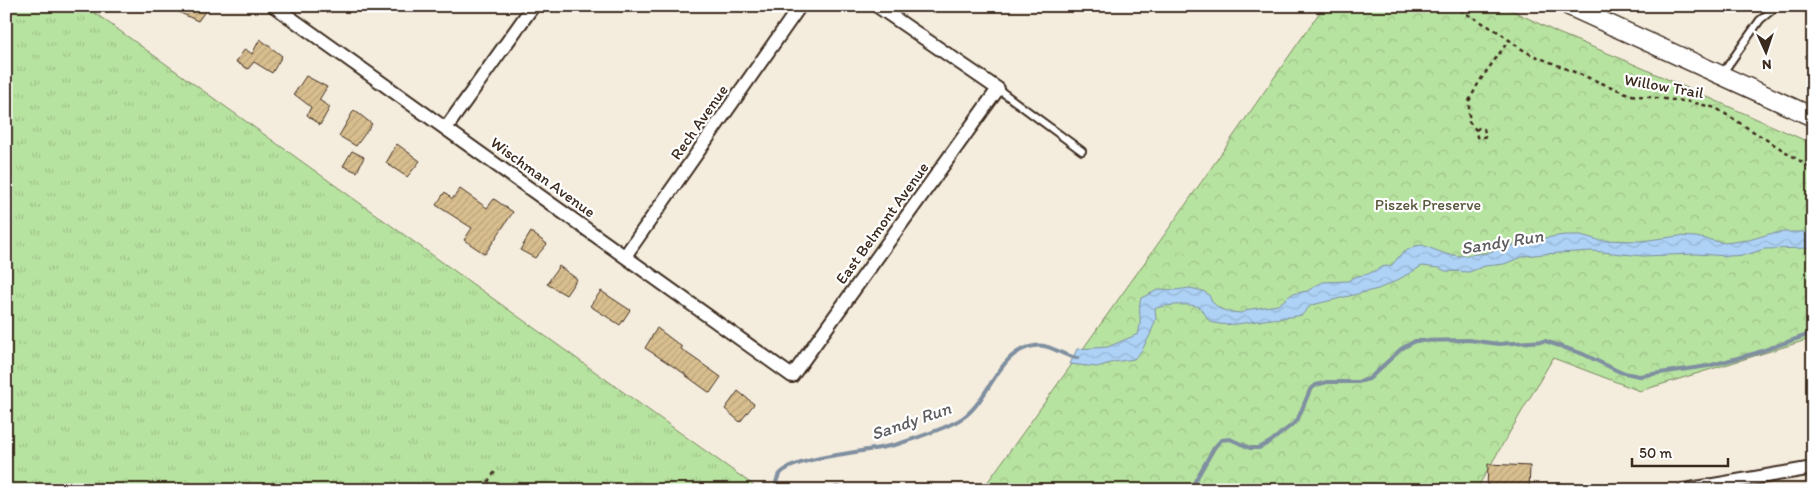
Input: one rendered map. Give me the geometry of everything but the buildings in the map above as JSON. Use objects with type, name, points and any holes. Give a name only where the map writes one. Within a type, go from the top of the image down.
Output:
[{"type":"main road","points":[[1576,8],[1813,117]]},
{"type":"street","name":"Wischman Avenue","points":[[274,6],[792,376]]},
{"type":"street","points":[[446,128],[533,6]]},
{"type":"street","name":"Rech Avenue","points":[[625,256],[800,6]]},
{"type":"street","points":[[877,6],[998,89]]},
{"type":"street","name":"East Belmont Avenue","points":[[792,376],[998,89]]},
{"type":"street","points":[[1684,490],[1813,468]]},
{"type":"lane","points":[[1722,74],[1760,20],[1777,6]]},
{"type":"lane","points":[[998,89],[1082,151]]},
{"type":"path","name":"Willow Trail","points":[[1453,6],[1488,25],[1530,54],[1631,95],[1691,102],[1716,108],[1813,169]]},
{"type":"path","points":[[1476,130],[1484,129],[1486,136],[1477,137],[1476,130],[1469,122],[1469,101],[1479,82],[1509,40]]},
{"type":"path","points":[[486,490],[489,480],[495,472]]},
{"type":"green space","points":[[6,6],[85,6],[760,490],[6,490]]},
{"type":"green space","name":"Piszek Preserve","points":[[1324,6],[1503,6],[1558,33],[1622,59],[1813,144],[1813,338],[1640,391],[1553,358],[1476,490],[982,490],[1170,227]]},
{"type":"water","points":[[1784,232],[1813,232],[1813,248],[1764,249],[1746,255],[1729,256],[1695,254],[1643,256],[1592,251],[1543,254],[1525,256],[1504,264],[1485,266],[1469,272],[1445,271],[1439,268],[1422,266],[1378,289],[1312,305],[1302,315],[1233,324],[1211,322],[1199,307],[1183,305],[1163,306],[1155,309],[1156,319],[1150,335],[1142,350],[1134,359],[1097,367],[1070,364],[1077,349],[1108,347],[1138,334],[1141,298],[1160,289],[1190,288],[1203,291],[1209,295],[1212,302],[1220,309],[1241,313],[1251,309],[1278,305],[1292,294],[1307,291],[1323,282],[1348,281],[1354,277],[1392,265],[1401,254],[1415,246],[1422,245],[1446,254],[1460,256],[1486,253],[1526,241],[1564,235],[1581,235],[1598,240],[1641,241],[1679,236],[1696,237],[1725,243]]},
{"type":"waterway","points":[[1190,490],[1214,448],[1221,440],[1230,439],[1250,448],[1259,448],[1297,421],[1310,390],[1316,385],[1327,382],[1358,382],[1369,379],[1401,349],[1415,341],[1469,340],[1499,344],[1545,341],[1583,354],[1620,372],[1639,376],[1708,366],[1756,353],[1813,333]]},
{"type":"waterway","name":"Sandy Run","points":[[777,490],[776,483],[781,473],[802,462],[898,444],[958,421],[973,408],[1003,365],[1022,350],[1034,346],[1045,346],[1077,358]]},
{"type":"waterway","name":"Sandy Run","points":[[827,490],[838,487],[841,490]]}]
